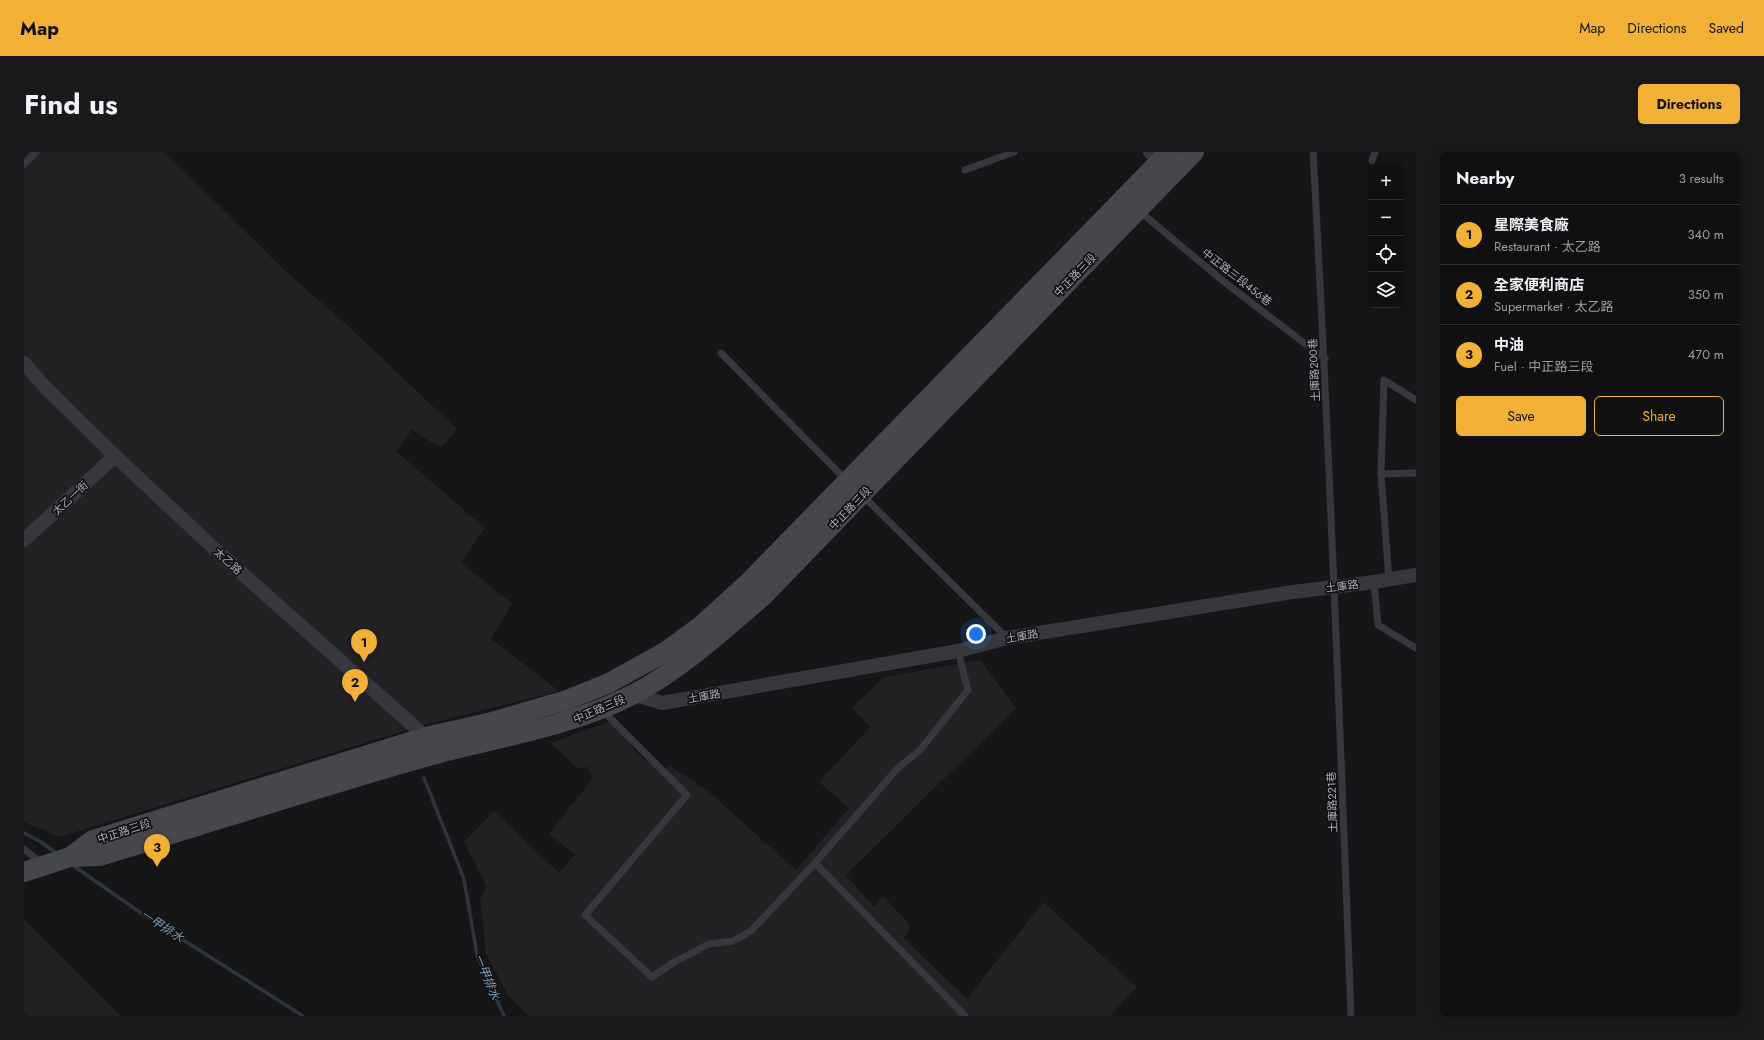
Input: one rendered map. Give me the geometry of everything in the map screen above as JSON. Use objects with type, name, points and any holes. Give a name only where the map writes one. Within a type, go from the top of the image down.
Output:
[{"type":"main road","name":"中正路三段","points":[[406,753],[434,755],[569,721],[632,695],[674,669],[762,597],[855,488],[1164,159],[1194,152]]},
{"type":"main road","name":"中正路三段","points":[[44,865],[70,857],[100,856],[406,753],[426,737],[488,723],[560,702],[609,683],[664,652],[702,625],[855,488],[1138,210],[1164,159]]},
{"type":"main road","points":[[24,872],[44,865]]},
{"type":"street","name":"太乙路","points":[[26,368],[115,456],[218,552],[426,737],[434,755]]},
{"type":"street","name":"太乙一街","points":[[24,540],[115,456]]},
{"type":"street","name":"土庫路","points":[[609,683],[632,695],[662,703],[958,651],[1007,638],[1335,586],[1389,580],[1416,574]]},
{"type":"lane","points":[[24,164],[36,152]]},
{"type":"lane","points":[[965,170],[1014,152]]},
{"type":"lane","name":"土庫路200巷","points":[[1313,152],[1325,359],[1335,586]]},
{"type":"lane","points":[[1372,161],[1375,152]]},
{"type":"lane","name":"中正路三段456巷","points":[[1138,210],[1223,281],[1325,359]]},
{"type":"lane","points":[[721,353],[1007,638]]},
{"type":"lane","points":[[1389,580],[1381,474],[1384,380],[1416,400]]},
{"type":"lane","points":[[1381,474],[1416,473]]},
{"type":"lane","points":[[1374,582],[1378,625],[1416,648]]},
{"type":"lane","name":"土庫路221巷","points":[[1335,586],[1351,1016]]},
{"type":"lane","points":[[601,708],[687,795],[585,915],[652,977],[676,961],[709,944],[734,941],[751,931],[815,863],[898,769],[920,750],[968,690],[958,651]]},
{"type":"lane","points":[[24,849],[44,865]]},
{"type":"lane","points":[[815,863],[965,1016]]},
{"type":"shaded area","points":[[24,152],[165,152],[283,269],[346,324],[457,429],[441,448],[412,430],[396,451],[485,528],[461,563],[512,603],[491,639],[559,691],[417,727],[59,837],[24,822]]},
{"type":"shaded area","points":[[980,660],[1016,708],[846,875],[874,907],[883,896],[911,926],[904,938],[967,999],[1043,902],[1137,987],[1110,1016],[529,1016],[508,995],[486,954],[480,897],[487,887],[464,842],[494,811],[559,873],[575,854],[549,834],[592,779],[588,767],[577,768],[551,743],[613,720],[635,751],[664,775],[669,765],[708,791],[796,870],[849,808],[819,782],[870,727],[852,708],[884,677]]},
{"type":"shaded area","points":[[24,919],[121,1016],[24,1016]]},
{"type":"waterway","name":"一甲排水","points":[[424,778],[464,879],[477,955],[504,1016]]},
{"type":"waterway","name":"一甲排水","points":[[24,833],[41,842],[56,853]]},
{"type":"waterway","name":"一甲排水","points":[[71,864],[144,915],[303,1016]]},
{"type":"place","name":"星際美食廠","points":[[364,662]]},
{"type":"place","name":"全家便利商店","points":[[355,702]]},
{"type":"place","name":"中油","points":[[157,867]]}]
